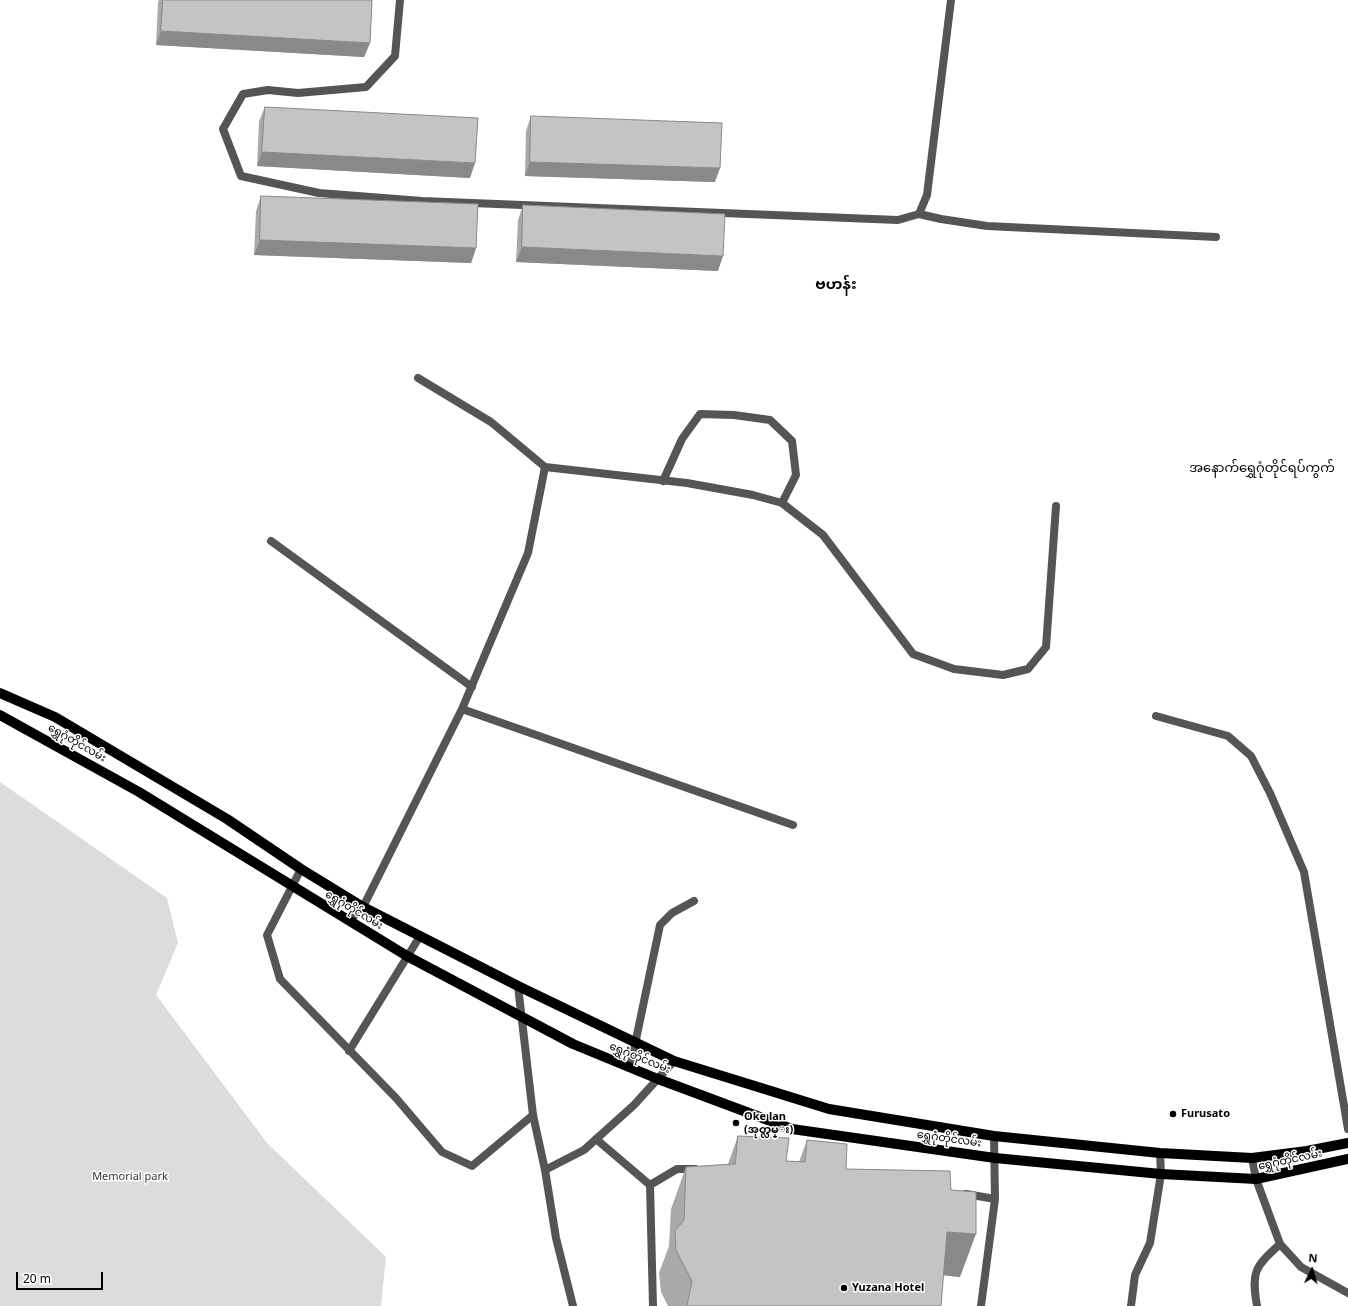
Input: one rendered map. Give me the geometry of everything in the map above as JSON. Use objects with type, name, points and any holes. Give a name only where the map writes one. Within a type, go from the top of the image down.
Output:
[{"type":"main road","name":"ရွှေဂုံတိုင်လမ်း","points":[[0,693],[55,717],[227,819],[301,869],[363,907],[636,1045],[674,1061],[829,1109],[994,1136],[1160,1153],[1252,1158],[1307,1152],[1348,1143]]},
{"type":"main road","name":"ရွှေဂုံတိုင်လမ်း","points":[[0,715],[139,792],[407,956],[573,1044],[658,1079],[792,1129],[995,1158],[1161,1174],[1256,1179],[1348,1160]]},
{"type":"street","points":[[400,0],[395,56],[366,87],[298,93],[268,90],[243,94],[223,129],[241,176],[319,194],[422,201],[898,220],[919,214],[941,220],[988,226],[1216,237]]},
{"type":"street","points":[[919,214],[927,195],[951,0]]},
{"type":"street","points":[[418,378],[491,422],[546,467],[662,480],[754,495],[782,503],[823,534],[913,654],[954,669],[1003,675],[1028,669],[1046,647],[1056,506]]},
{"type":"street","points":[[662,480],[682,439],[700,414],[734,415],[770,420],[792,441],[796,475],[782,503]]},
{"type":"street","points":[[349,921],[363,907],[472,687],[528,554],[546,467]]},
{"type":"street","points":[[271,540],[472,687]]},
{"type":"street","points":[[462,709],[793,825]]},
{"type":"street","points":[[1156,716],[1228,736],[1251,756],[1270,793],[1304,872],[1348,1129]]},
{"type":"street","points":[[301,869],[267,935],[280,979],[396,1098],[442,1152],[472,1166],[533,1115]]},
{"type":"street","points":[[630,1068],[660,925],[672,912],[694,901]]},
{"type":"street","points":[[349,1051],[420,936]]},
{"type":"street","points":[[518,986],[533,1115],[545,1170],[556,1238],[573,1306]]},
{"type":"street","points":[[545,1170],[584,1150],[634,1105],[674,1061]]},
{"type":"street","points":[[981,1306],[996,1199],[994,1136]]},
{"type":"street","points":[[596,1139],[650,1185],[653,1306]]},
{"type":"street","points":[[1131,1306],[1135,1275],[1150,1243],[1161,1174],[1160,1153]]},
{"type":"street","points":[[1252,1158],[1256,1179],[1280,1244],[1302,1267],[1348,1293]]},
{"type":"street","points":[[650,1185],[677,1169],[701,1169]]},
{"type":"street","points":[[957,1192],[996,1199]]},
{"type":"street","points":[[1257,1306],[1255,1273],[1261,1261],[1280,1244]]},
{"type":"green space","name":"Memorial park","points":[[0,782],[167,898],[178,943],[156,995],[267,1143],[386,1257],[381,1306],[0,1306]]},
{"type":"building","points":[[163,0],[372,0],[370,43],[161,31]]},
{"type":"building","points":[[265,107],[478,118],[475,163],[262,152]]},
{"type":"building","points":[[531,116],[722,123],[720,168],[530,162]]},
{"type":"building","points":[[261,196],[478,204],[476,248],[260,240]]},
{"type":"building","points":[[523,205],[725,214],[723,256],[522,247]]},
{"type":"building","name":"Yuzana Hotel","points":[[738,1136],[789,1138],[786,1161],[805,1162],[807,1140],[847,1144],[846,1169],[950,1171],[951,1190],[976,1192],[976,1234],[947,1232],[941,1306],[687,1306],[692,1281],[676,1250],[675,1231],[684,1220],[686,1167],[735,1164]]},
{"type":"place","name":"Furusato","points":[[1173,1114]]},
{"type":"place","name":"Oke lan (အုတ္လမ္း)","points":[[736,1123]]},
{"type":"place","name":"Yuzana Hotel","points":[[844,1288]]},
{"type":"district","name":"ဗဟန်း","points":[[836,285]]},
{"type":"district","name":"အနောက်ရွှေဂုံတိုင်ရပ်ကွက်","points":[[1262,468]]}]
